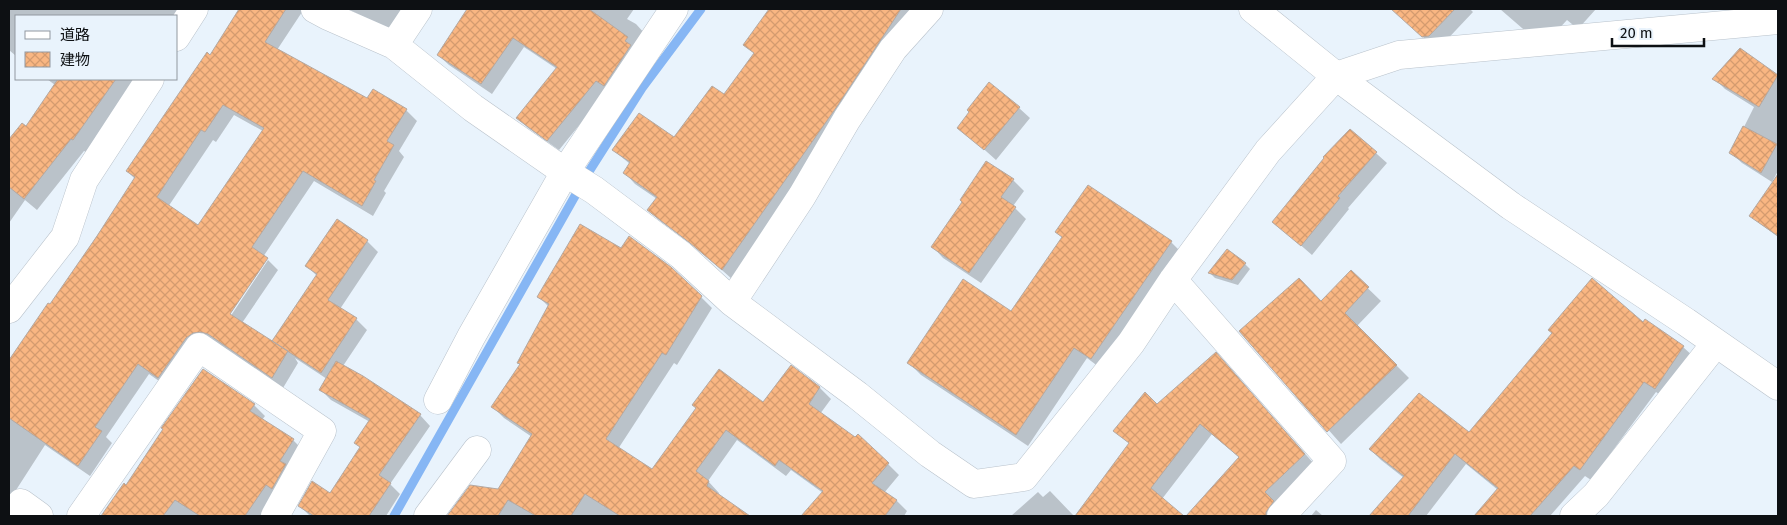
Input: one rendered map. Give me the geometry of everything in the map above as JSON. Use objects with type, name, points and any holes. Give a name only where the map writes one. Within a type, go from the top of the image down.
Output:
[{"type":"street","points":[[178,34],[194,9]]},
{"type":"street","points":[[316,9],[394,45],[473,108],[579,180],[681,255],[732,302],[857,395],[930,454],[974,484],[1024,477],[1131,343],[1173,280],[1268,151],[1336,76],[1399,55],[1778,20]]},
{"type":"street","points":[[394,45],[418,9]]},
{"type":"street","points":[[438,400],[471,337],[579,180],[674,9]]},
{"type":"street","points":[[732,302],[802,196],[847,119],[893,49],[929,9]]},
{"type":"street","points":[[1253,9],[1336,76],[1511,206],[1778,386]]},
{"type":"street","points":[[9,309],[65,237],[84,180],[149,80]]},
{"type":"street","points":[[1173,280],[1332,461],[1281,516]]},
{"type":"street","points":[[1574,516],[1596,495],[1716,343]]},
{"type":"street","points":[[81,516],[199,347],[322,431],[275,516]]},
{"type":"street","points":[[428,516],[477,450]]},
{"type":"street","points":[[10,516],[21,503],[39,516]]},
{"type":"building","points":[[239,9],[286,9],[265,42],[367,98],[373,89],[407,109],[387,141],[394,145],[362,206],[303,171],[252,247],[268,258],[230,314],[288,351],[272,378],[208,334],[201,332],[193,333],[186,338],[158,378],[138,364],[95,427],[102,431],[78,466],[9,418],[9,360],[97,236],[135,177],[126,171],[207,52],[210,55]],"holes":[[[223,105],[264,128],[198,225],[157,197],[201,130],[205,132]]]},
{"type":"building","points":[[467,9],[589,9],[628,37],[625,41],[631,45],[604,86],[596,81],[547,141],[516,118],[557,67],[513,38],[481,84],[437,55]]},
{"type":"building","points":[[769,9],[901,9],[838,105],[722,270],[647,210],[657,197],[623,173],[630,162],[612,150],[639,113],[674,137],[712,86],[724,94],[754,53],[743,45]]},
{"type":"building","points":[[1391,9],[1455,9],[1429,36],[1422,37]]},
{"type":"building","points":[[1740,48],[1778,75],[1759,107],[1712,79]]},
{"type":"building","points":[[57,80],[115,80],[73,140],[71,139],[24,199],[9,187],[9,139],[22,123],[26,126]]},
{"type":"building","points":[[989,82],[1020,107],[984,150],[957,128],[969,112],[967,110]]},
{"type":"building","points":[[1743,126],[1777,144],[1761,173],[1729,153]]},
{"type":"building","points":[[1350,129],[1377,152],[1338,196],[1340,198],[1301,246],[1272,222],[1323,157]]},
{"type":"building","points":[[986,161],[1014,179],[1001,197],[1016,207],[969,273],[931,247],[962,202],[960,200]]},
{"type":"building","points":[[1778,174],[1778,236],[1749,216]]},
{"type":"building","points":[[1088,185],[1172,241],[1091,359],[1074,348],[1016,435],[907,363],[963,279],[1011,311],[1062,237],[1055,232]]},
{"type":"building","points":[[337,219],[368,240],[328,300],[357,318],[321,373],[272,341],[317,274],[305,266]]},
{"type":"building","points":[[580,224],[621,248],[629,236],[671,267],[702,296],[666,355],[662,353],[606,439],[652,469],[696,408],[692,405],[719,369],[763,402],[791,365],[820,387],[809,404],[855,437],[858,434],[889,463],[872,483],[897,500],[885,516],[801,516],[823,491],[779,460],[775,466],[726,430],[696,471],[709,481],[707,486],[750,516],[620,516],[585,494],[571,516],[536,516],[508,500],[498,516],[447,516],[470,485],[498,489],[532,434],[491,407],[520,364],[517,363],[549,304],[537,297]]},
{"type":"building","points":[[1227,249],[1246,263],[1232,280],[1208,273]]},
{"type":"building","points":[[1351,270],[1369,287],[1345,313],[1397,365],[1327,432],[1239,331],[1299,278],[1321,301]]},
{"type":"building","points":[[1592,278],[1643,322],[1645,319],[1684,346],[1655,389],[1644,382],[1580,470],[1574,466],[1530,516],[1474,516],[1498,488],[1455,454],[1408,516],[1369,516],[1404,476],[1369,449],[1419,393],[1469,432],[1552,333],[1548,330]]},
{"type":"building","points":[[1216,352],[1305,454],[1265,492],[1274,501],[1266,512],[1266,516],[1186,516],[1239,457],[1200,424],[1151,488],[1184,516],[1075,516],[1129,443],[1113,431],[1145,392],[1157,404]]},
{"type":"building","points":[[336,361],[363,376],[421,414],[379,475],[391,483],[369,516],[314,516],[298,506],[312,481],[330,493],[360,447],[354,443],[370,419],[319,390]]},
{"type":"building","points":[[203,369],[255,404],[250,411],[294,439],[280,461],[286,464],[272,489],[266,485],[245,516],[200,516],[175,500],[163,516],[101,516],[124,483],[126,485],[163,429],[161,428]]},
{"type":"waterway","points":[[394,516],[588,173],[642,88],[701,9]]}]
